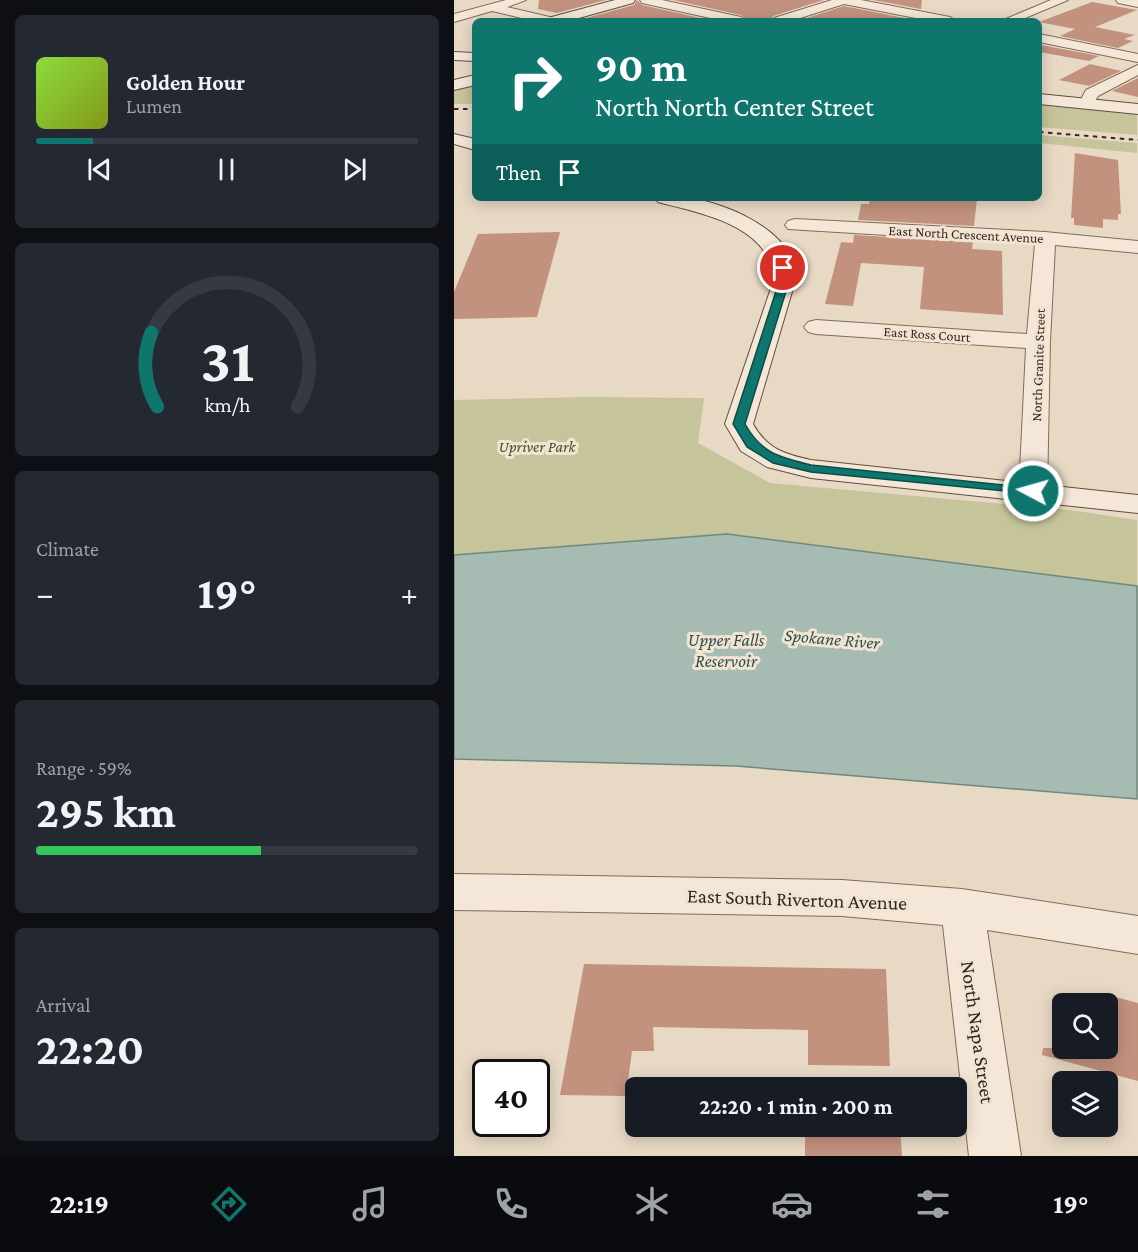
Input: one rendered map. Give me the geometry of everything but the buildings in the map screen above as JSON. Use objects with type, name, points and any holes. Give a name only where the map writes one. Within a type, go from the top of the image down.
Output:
[{"type":"street","points":[[454,18],[520,0]]},
{"type":"street","points":[[562,18],[628,0]]},
{"type":"street","points":[[646,0],[727,18]]},
{"type":"street","points":[[787,18],[843,0],[934,18]]},
{"type":"street","points":[[1015,18],[1062,0]]},
{"type":"street","points":[[1123,0],[1138,3]]},
{"type":"street","points":[[494,8],[538,18]]},
{"type":"street","points":[[1042,40],[1138,58]]},
{"type":"street","points":[[454,56],[472,57]]},
{"type":"street","points":[[1087,103],[1091,93],[1138,69]]},
{"type":"street","points":[[454,85],[472,81]]},
{"type":"street","points":[[1042,99],[1138,109]]},
{"type":"street","points":[[454,139],[472,144]]},
{"type":"street","points":[[675,201],[716,213],[748,226],[770,243],[782,262],[783,285],[739,424],[751,445],[777,460],[811,469],[1138,504]]},
{"type":"street","name":"East North Crescent Avenue","points":[[795,225],[1045,238],[1138,248]]},
{"type":"street","name":"North Granite Street","points":[[1033,491],[1038,342],[1045,238]]},
{"type":"street","name":"East Ross Court","points":[[816,327],[1038,342]]},
{"type":"street","name":"East South Riverton Avenue","points":[[454,892],[842,898],[962,908],[1138,935]]},
{"type":"street","name":"North Napa Street","points":[[962,908],[995,1156]]},
{"type":"green space","points":[[472,83],[472,104],[454,104],[454,87]]},
{"type":"green space","points":[[1042,103],[1137,114],[1137,135],[1042,127]]},
{"type":"green space","points":[[1042,135],[1137,143],[1137,153],[1042,143]]},
{"type":"green space","name":"Upriver Park","points":[[585,397],[704,398],[698,443],[770,483],[1070,510],[1137,520],[1137,586],[727,534],[454,555],[454,400]]},
{"type":"water","name":"Upper Falls Reservoir","points":[[727,534],[1137,586],[1137,799],[736,766],[454,759],[454,555]]},
{"type":"railway","points":[[454,109],[472,109]]},
{"type":"railway","points":[[1042,132],[1138,140]]},
{"type":"route","points":[[783,268],[783,285],[739,424],[751,445],[777,460],[811,469],[1033,491]]},
{"type":"water label","name":"Spokane River","points":[[832,639]]}]
